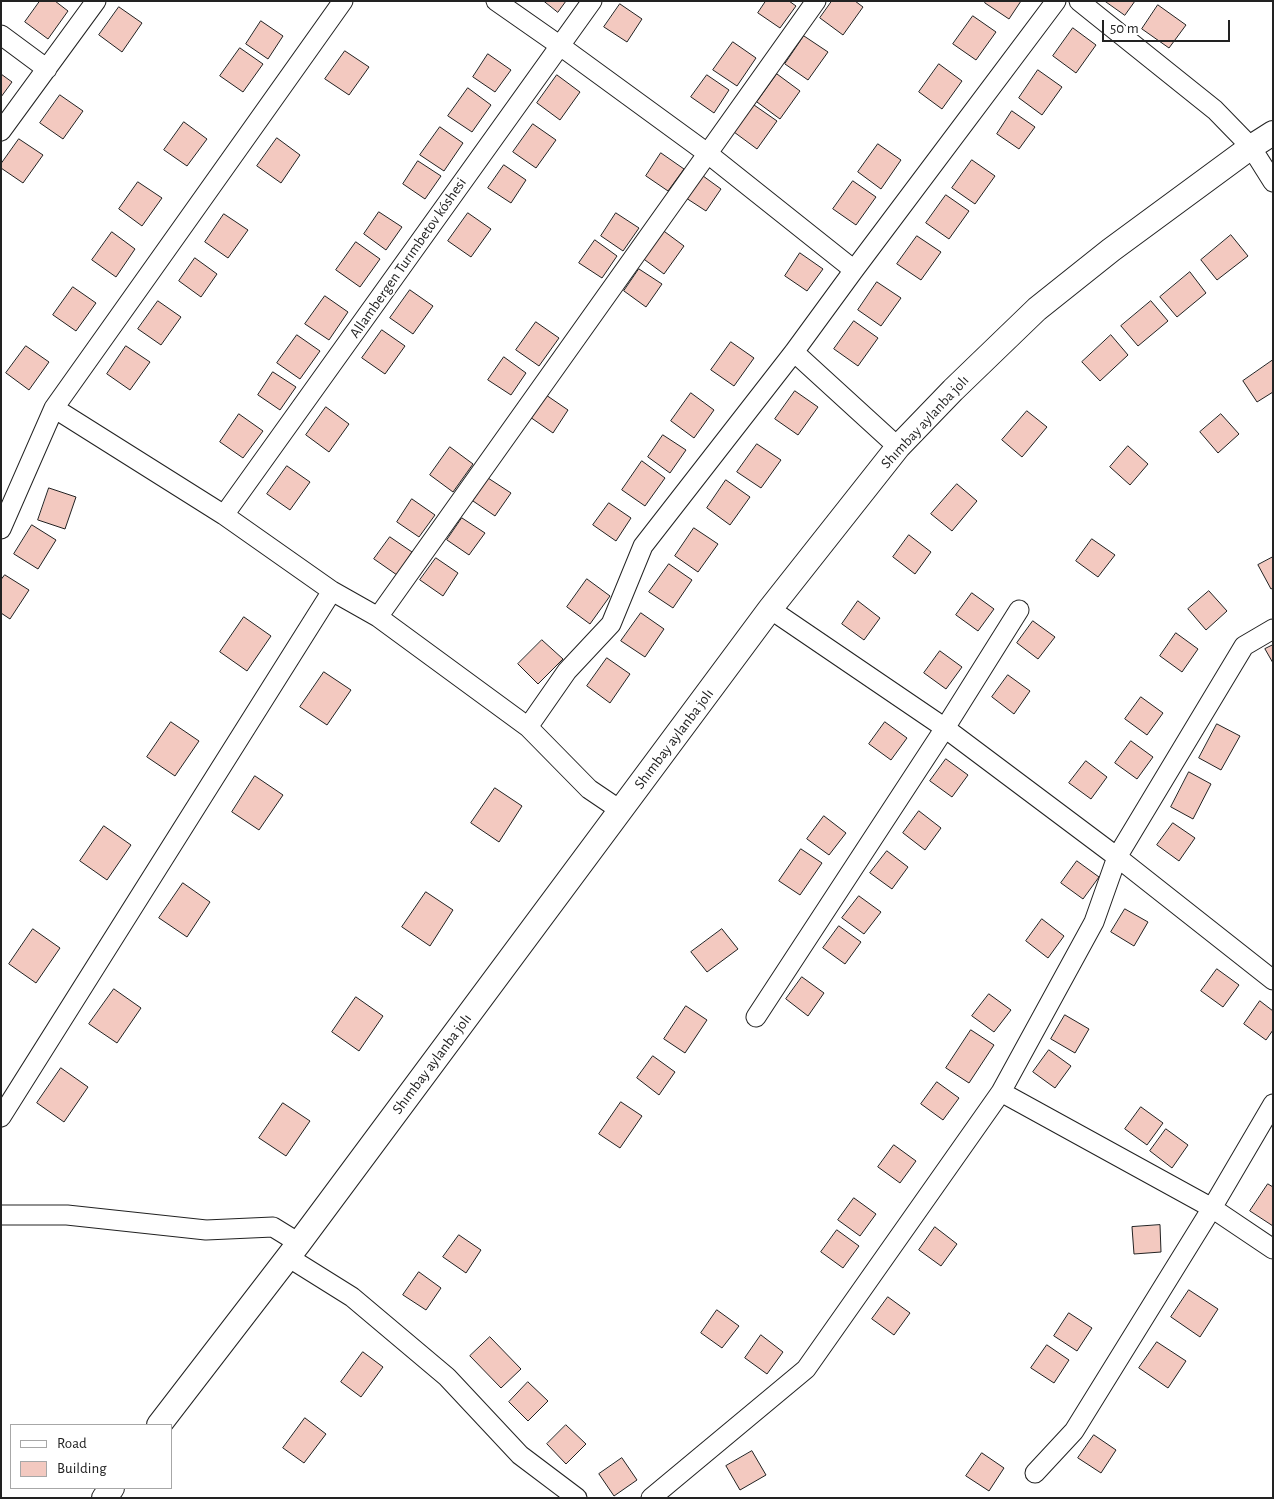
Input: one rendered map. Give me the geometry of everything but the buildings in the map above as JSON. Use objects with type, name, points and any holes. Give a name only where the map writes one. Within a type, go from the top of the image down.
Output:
[{"type":"main road","name":"Shımbay aylanba jolı","points":[[160,1424],[293,1250],[770,609],[898,447],[953,390],[1038,309],[1111,250],[1251,147],[1273,133]]},
{"type":"street","points":[[1,131],[96,1]]},
{"type":"street","points":[[1,530],[54,408],[343,1]]},
{"type":"street","points":[[496,1],[707,153],[854,270]]},
{"type":"street","name":"Allambergen Turımbetov kóshesi","points":[[224,515],[592,1]]},
{"type":"street","points":[[378,616],[816,1]]},
{"type":"street","points":[[528,727],[567,671],[611,624],[643,546],[794,352],[1056,1]]},
{"type":"street","points":[[1078,1],[1215,110],[1251,147],[1273,182]]},
{"type":"street","points":[[1,35],[47,69]]},
{"type":"street","points":[[794,352],[898,447]]},
{"type":"street","points":[[54,408],[224,515],[332,591],[378,616],[528,727],[590,789],[620,810]]},
{"type":"street","points":[[1,1117],[332,591]]},
{"type":"street","points":[[770,609],[945,728],[1117,858],[1273,980]]},
{"type":"street","points":[[756,1017],[945,728],[1019,610]]},
{"type":"street","points":[[651,1498],[806,1368],[1001,1092],[1094,922],[1117,858],[1244,646],[1273,629]]},
{"type":"street","points":[[1001,1092],[1212,1208],[1273,1249]]},
{"type":"street","points":[[1035,1473],[1074,1431],[1212,1208],[1273,1104]]},
{"type":"street","points":[[2,1210],[206,1230],[274,1227],[293,1250],[447,1376],[520,1455],[577,1498]]}]
